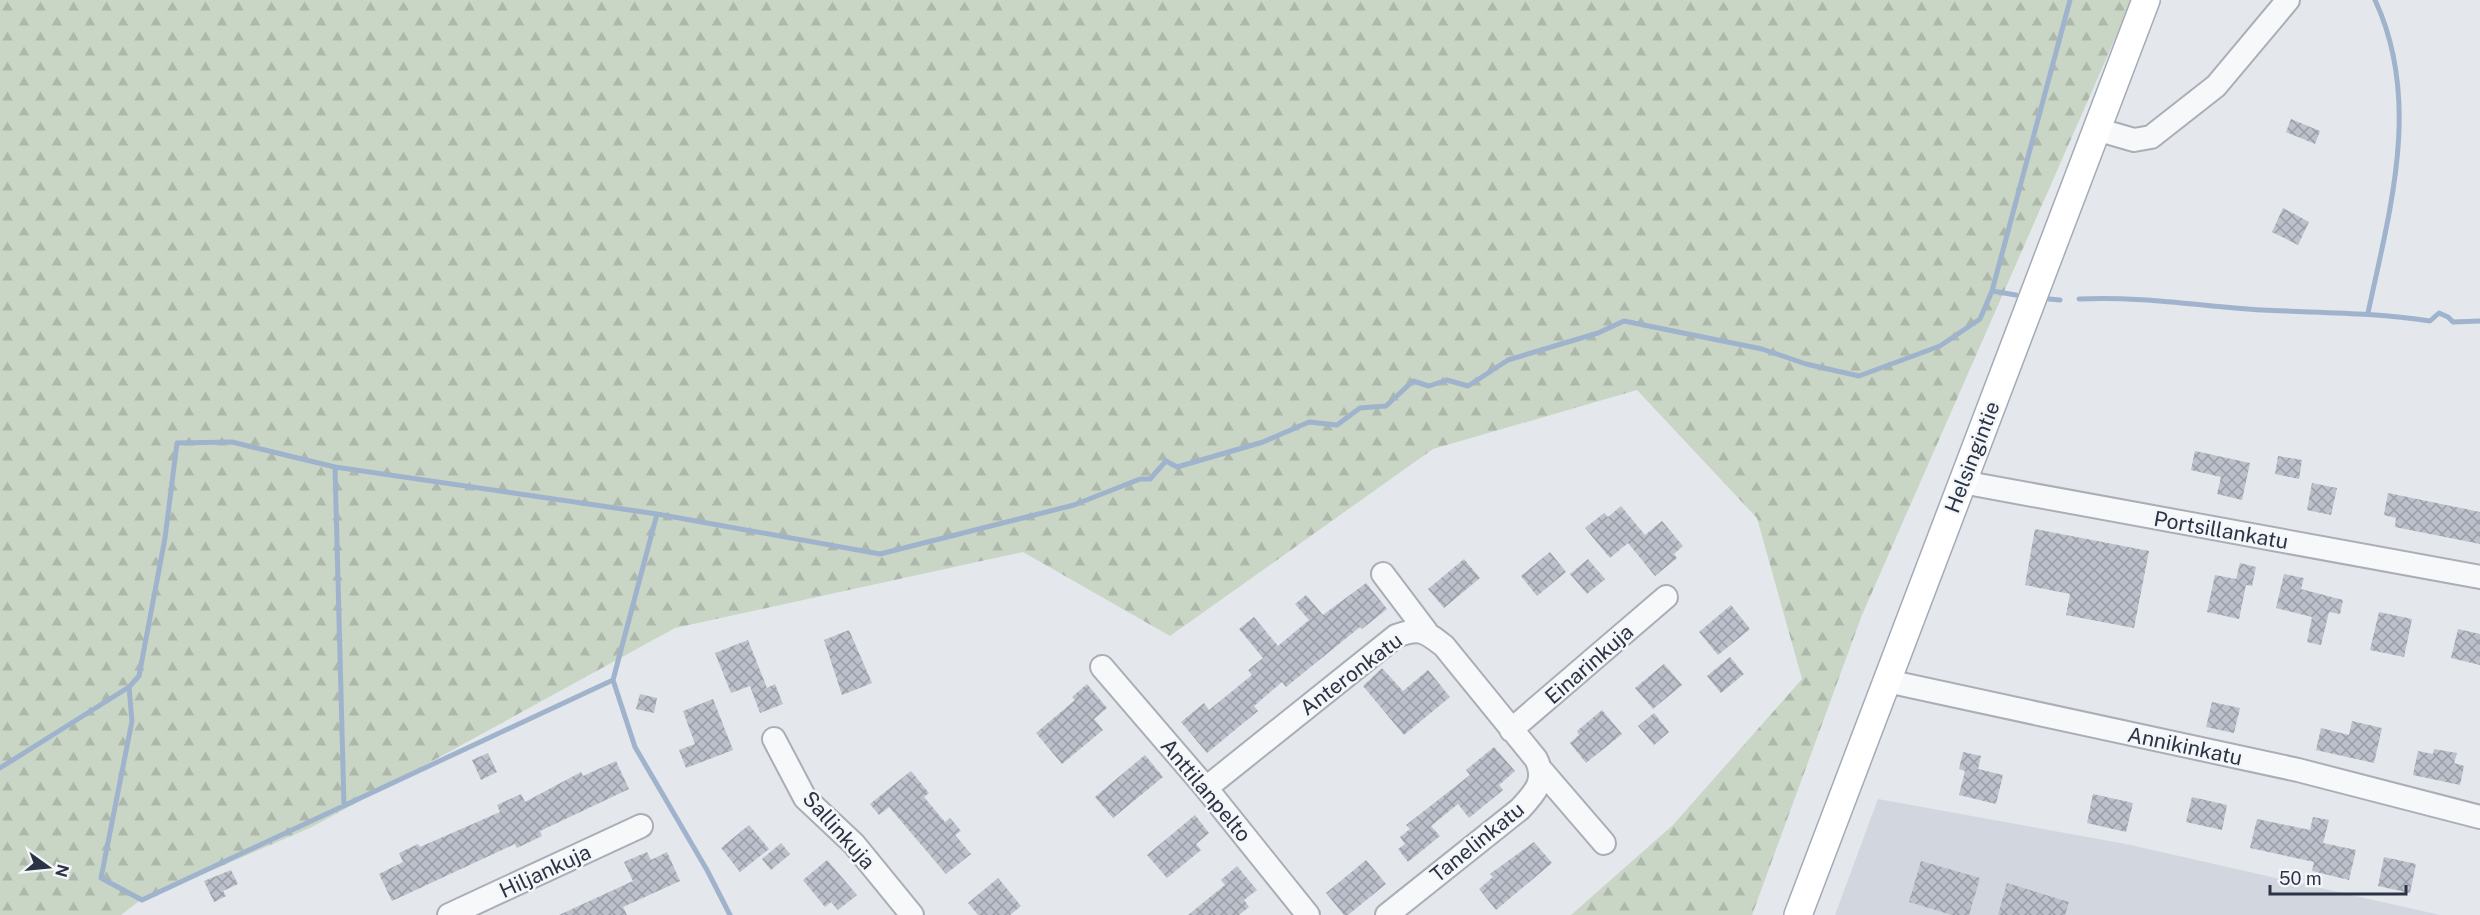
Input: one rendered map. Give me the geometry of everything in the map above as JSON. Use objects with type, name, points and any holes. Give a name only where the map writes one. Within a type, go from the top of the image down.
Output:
[{"type":"main road","name":"Helsingintie","points":[[1798,915],[2146,0]]},
{"type":"street","points":[[2096,129],[2134,140],[2151,137],[2216,86],[2288,0]]},
{"type":"street","name":"Portsillankatu","points":[[1962,482],[2480,577]]},
{"type":"street","points":[[1383,574],[1426,631]]},
{"type":"street","name":"Einarinkuja","points":[[1511,730],[1666,597]]},
{"type":"street","name":"Anteronkatu","points":[[1206,788],[1396,636],[1410,631],[1426,631],[1444,646],[1511,730]]},
{"type":"street","name":"Anttilanpelto","points":[[1102,667],[1206,788],[1308,915]]},
{"type":"street","name":"Annikinkatu","points":[[1887,681],[2298,770],[2480,817]]},
{"type":"street","points":[[1511,730],[1536,759],[1542,771],[1604,843]]},
{"type":"street","name":"Sallinkuja","points":[[774,739],[805,798],[854,844],[912,915]]},
{"type":"street","name":"Tanelinkatu","points":[[1387,915],[1520,809],[1538,790],[1542,771]]},
{"type":"street","name":"Hiljankuja","points":[[449,915],[640,826]]},
{"type":"shaded area","points":[[1878,799],[2126,844],[2440,915],[1835,915]]},
{"type":"green space","points":[[0,0],[2132,0],[1862,615],[1752,915],[1571,915],[1673,825],[1802,679],[1757,518],[1637,390],[1433,449],[1170,636],[1023,552],[675,628],[312,827],[138,902],[121,915],[0,915]]},
{"type":"building","points":[[2291,119],[2320,131],[2315,144],[2286,132]]},
{"type":"building","points":[[2283,208],[2309,222],[2298,245],[2272,232]]},
{"type":"building","points":[[2195,451],[2250,463],[2242,500],[2217,494],[2221,477],[2191,470]]},
{"type":"building","points":[[2278,456],[2302,460],[2299,479],[2275,474]]},
{"type":"building","points":[[2312,483],[2337,488],[2331,515],[2307,510]]},
{"type":"building","points":[[2388,493],[2480,512],[2480,544],[2395,527],[2396,518],[2384,515]]},
{"type":"building","points":[[1621,506],[1645,535],[1662,521],[1683,546],[1674,554],[1677,558],[1655,576],[1628,543],[1610,558],[1585,528],[1604,513],[1608,517]]},
{"type":"building","points":[[2035,529],[2149,551],[2134,628],[2066,615],[2070,594],[2025,585]]},
{"type":"building","points":[[1550,552],[1566,572],[1537,596],[1521,576]]},
{"type":"building","points":[[1464,559],[1480,578],[1444,608],[1428,589]]},
{"type":"building","points":[[1588,559],[1605,579],[1587,594],[1570,574]]},
{"type":"building","points":[[2240,563],[2256,567],[2252,586],[2246,585],[2239,619],[2207,612],[2215,575],[2236,579]]},
{"type":"building","points":[[2284,574],[2304,578],[2301,589],[2343,600],[2340,614],[2329,612],[2321,645],[2307,642],[2312,617],[2276,608]]},
{"type":"building","points":[[1366,583],[1387,609],[1362,629],[1360,627],[1286,687],[1282,682],[1254,706],[1258,711],[1207,753],[1181,722],[1204,703],[1209,710],[1252,675],[1248,670],[1263,658],[1239,629],[1254,617],[1278,646],[1309,620],[1295,604],[1306,595],[1323,615]]},
{"type":"building","points":[[1731,605],[1750,629],[1718,655],[1699,632]]},
{"type":"building","points":[[2379,612],[2412,619],[2404,657],[2370,650]]},
{"type":"building","points":[[2458,629],[2480,634],[2480,665],[2451,658]]},
{"type":"building","points":[[849,630],[872,683],[842,695],[824,640]]},
{"type":"building","points":[[748,640],[767,688],[775,684],[783,704],[760,713],[750,686],[731,693],[715,653]]},
{"type":"building","points":[[1730,657],[1744,674],[1721,693],[1707,676]]},
{"type":"building","points":[[1664,664],[1682,685],[1653,709],[1635,688]]},
{"type":"building","points":[[1382,668],[1403,691],[1428,670],[1450,697],[1404,735],[1363,686]]},
{"type":"building","points":[[1087,684],[1107,708],[1094,719],[1103,730],[1062,764],[1036,733],[1075,700],[1072,697]]},
{"type":"building","points":[[640,694],[657,698],[654,713],[636,709]]},
{"type":"building","points":[[713,699],[733,750],[686,768],[679,750],[695,744],[683,711]]},
{"type":"building","points":[[2212,702],[2240,708],[2234,733],[2206,727]]},
{"type":"building","points":[[1602,710],[1622,734],[1586,763],[1570,743],[1579,735],[1577,731]]},
{"type":"building","points":[[1654,713],[1669,732],[1654,745],[1638,726]]},
{"type":"building","points":[[2352,721],[2382,728],[2374,763],[2316,750],[2321,728],[2349,735]]},
{"type":"building","points":[[1494,747],[1515,771],[1499,785],[1503,790],[1469,818],[1458,804],[1431,826],[1440,836],[1408,862],[1398,849],[1405,844],[1400,837],[1410,829],[1406,825],[1470,775],[1466,770]]},
{"type":"building","points":[[2434,749],[2457,753],[2454,763],[2464,766],[2460,785],[2413,775],[2418,751],[2433,754]]},
{"type":"building","points":[[1963,752],[1981,756],[1978,769],[2003,775],[1996,804],[1959,795],[1965,771],[1959,769]]},
{"type":"building","points":[[488,753],[497,772],[481,780],[472,760]]},
{"type":"building","points":[[1145,755],[1163,777],[1113,818],[1095,797]]},
{"type":"building","points":[[616,761],[629,789],[540,831],[542,836],[517,848],[515,844],[392,901],[379,874],[403,862],[399,853],[418,844],[420,847],[500,812],[497,805],[521,794],[525,802],[581,772],[583,776]]},
{"type":"building","points":[[911,771],[929,793],[924,797],[945,822],[950,818],[961,831],[955,835],[971,854],[946,874],[889,807],[879,815],[870,804]]},
{"type":"building","points":[[2093,794],[2133,803],[2126,832],[2087,823]]},
{"type":"building","points":[[2192,797],[2227,805],[2222,830],[2186,822]]},
{"type":"building","points":[[1195,815],[1209,833],[1196,844],[1201,850],[1167,878],[1147,855]]},
{"type":"building","points":[[2313,817],[2329,820],[2323,843],[2356,850],[2349,880],[2312,871],[2314,862],[2250,848],[2257,819],[2310,830]]},
{"type":"building","points":[[749,825],[769,849],[740,872],[721,848]]},
{"type":"building","points":[[1534,842],[1552,863],[1496,910],[1479,889],[1493,877],[1490,874]]},
{"type":"building","points":[[781,843],[790,854],[771,870],[762,859]]},
{"type":"building","points":[[647,852],[651,860],[667,852],[680,881],[623,907],[627,915],[559,915],[633,881],[624,862]]},
{"type":"building","points":[[2384,857],[2416,864],[2410,893],[2378,886]]},
{"type":"building","points":[[827,860],[857,895],[838,910],[831,902],[825,907],[803,880]]},
{"type":"building","points":[[1366,860],[1386,884],[1348,915],[1344,915],[1326,893]]},
{"type":"building","points":[[1921,861],[1980,878],[1969,915],[1952,915],[1909,902]]},
{"type":"building","points":[[1237,866],[1257,890],[1244,900],[1249,907],[1239,915],[1188,915],[1225,885],[1221,880]]},
{"type":"building","points":[[231,870],[238,884],[223,891],[226,896],[214,902],[204,881]]},
{"type":"building","points":[[998,878],[1021,906],[1010,915],[978,915],[968,903]]},
{"type":"building","points":[[2007,883],[2069,902],[2065,915],[1998,915]]},
{"type":"waterway","points":[[0,768],[129,687],[139,676],[165,538],[177,443],[232,442],[335,467],[657,514],[880,554],[1074,505],[1140,479],[1150,479],[1166,461],[1177,467],[1263,442],[1309,422],[1337,425],[1360,408],[1386,406],[1413,381],[1429,386],[1447,380],[1468,386],[1508,360],[1598,333],[1624,321],[1762,349],[1806,364],[1859,376],[1940,346],[1980,319],[1992,291],[2070,0]]},
{"type":"waterway","points":[[2368,313],[2392,195],[2399,116],[2397,77],[2389,38],[2375,0]]},
{"type":"waterway","points":[[1992,291],[2016,295]]},
{"type":"waterway","points":[[2049,299],[2060,300]]},
{"type":"waterway","points":[[2079,299],[2148,300],[2262,310],[2367,314],[2430,321],[2439,313],[2453,322],[2480,321]]},
{"type":"waterway","points":[[335,467],[344,806]]},
{"type":"waterway","points":[[657,514],[613,680],[635,747],[707,870],[730,915]]},
{"type":"waterway","points":[[129,687],[132,721],[101,878],[142,900],[613,680]]}]
